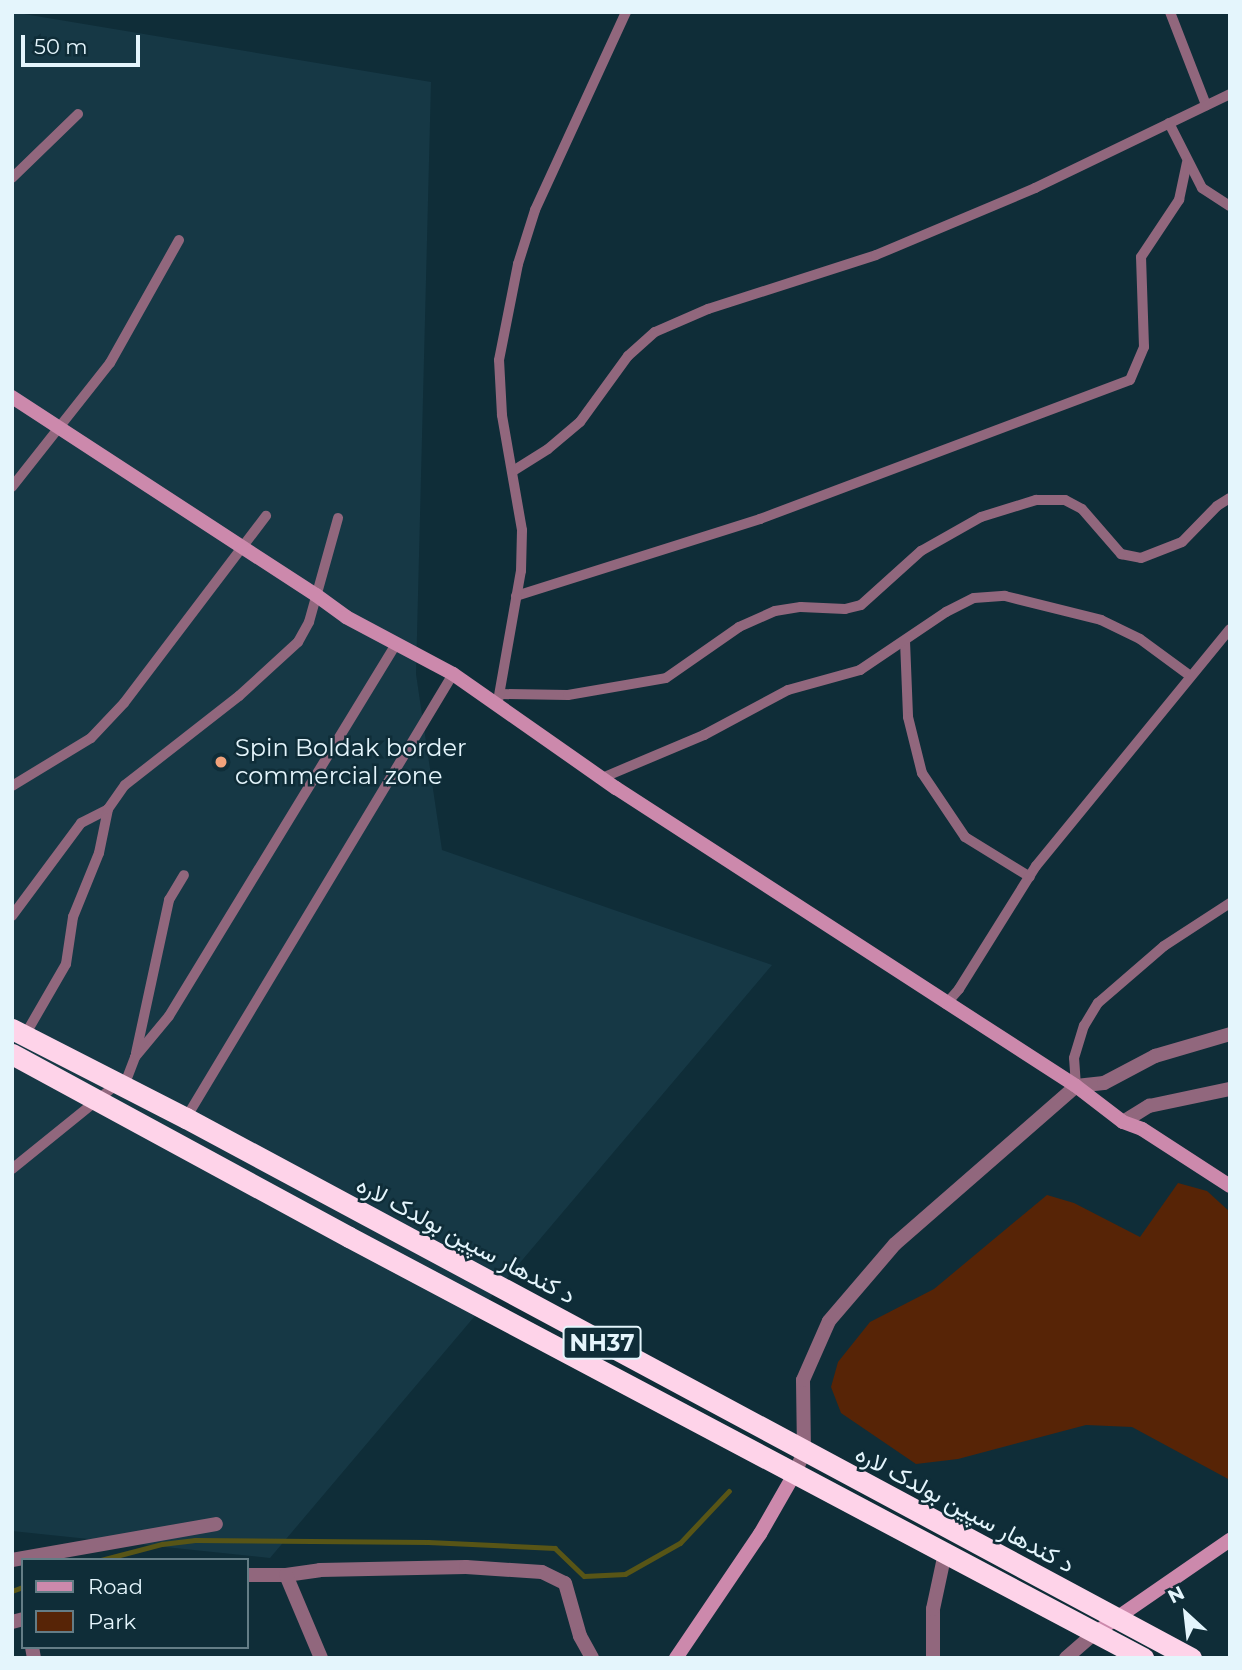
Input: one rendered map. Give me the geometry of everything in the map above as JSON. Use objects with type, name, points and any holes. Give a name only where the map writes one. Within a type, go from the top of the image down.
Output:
[{"type":"highway","name":"د کندهار سپین بولدک لاره","points":[[19,1032],[186,1118],[1191,1658]]},
{"type":"highway","name":"د کندهار سپین بولدک لاره","points":[[12,1054],[1143,1658]]},
{"type":"street","points":[[12,397],[346,617],[498,699],[602,778],[1076,1086],[1122,1122],[1142,1129],[1230,1186]]},
{"type":"street","points":[[676,1658],[760,1534],[795,1473],[804,1452],[803,1380],[829,1321],[895,1244],[1076,1086],[1104,1083],[1155,1056],[1230,1034]]},
{"type":"street","points":[[1122,1122],[1149,1106],[1230,1089]]},
{"type":"street","points":[[23,1558],[216,1524]]},
{"type":"street","points":[[1066,1658],[1094,1633],[1230,1540]]},
{"type":"street","points":[[933,1658],[933,1609],[945,1553]]},
{"type":"street","points":[[248,1575],[286,1575],[320,1570],[466,1567],[542,1572],[565,1583],[580,1636],[592,1658]]},
{"type":"street","points":[[286,1575],[321,1658]]},
{"type":"lane","points":[[626,12],[535,210],[518,264],[499,360],[502,415],[522,530],[521,571],[499,681],[498,699],[568,695],[666,678],[739,627],[775,611],[801,607],[845,609],[861,605],[921,551],[981,517],[1036,500],[1065,500],[1074,504],[1082,509],[1121,554],[1141,558],[1182,542],[1217,506],[1230,498]]},
{"type":"lane","points":[[1170,12],[1206,105]]},
{"type":"lane","points":[[513,471],[548,449],[580,422],[628,356],[654,332],[688,316],[876,255],[1035,188],[1230,94]]},
{"type":"lane","points":[[12,178],[78,114]]},
{"type":"lane","points":[[1169,123],[1202,188],[1230,206]]},
{"type":"lane","points":[[516,596],[760,519],[1130,380],[1144,347],[1141,257],[1179,200],[1187,163]]},
{"type":"lane","points":[[12,487],[110,363],[179,240]]},
{"type":"lane","points":[[12,786],[91,738],[124,703],[266,516]]},
{"type":"lane","points":[[19,1032],[66,964],[73,916],[99,853],[108,809],[125,785],[239,695],[298,642],[309,622],[338,518]]},
{"type":"lane","points":[[602,778],[704,735],[788,690],[860,670],[946,612],[974,598],[1005,596],[1101,620],[1140,639],[1189,675]]},
{"type":"lane","points":[[946,1004],[959,989],[1030,877],[1189,675],[1230,629]]},
{"type":"lane","points":[[905,641],[908,717],[922,773],[965,837],[1030,877]]},
{"type":"lane","points":[[135,1057],[169,1016],[396,644]]},
{"type":"lane","points":[[186,1118],[453,674]]},
{"type":"lane","points":[[12,916],[81,823],[108,809]]},
{"type":"lane","points":[[12,1169],[121,1085],[135,1057],[155,976],[169,900],[184,874]]},
{"type":"lane","points":[[1076,1086],[1074,1058],[1089,1014],[1114,987],[1164,946],[1230,904]]},
{"type":"shaded area","name":"Spin Boldak border commercial zone","points":[[12,12],[431,82],[416,674],[442,850],[772,965],[270,1558],[12,1531]]},
{"type":"green space","points":[[1178,1183],[1207,1191],[1230,1212],[1230,1480],[1132,1427],[1086,1425],[958,1459],[916,1464],[841,1413],[831,1387],[838,1362],[870,1322],[934,1289],[1047,1195],[1074,1203],[1140,1237]]},
{"type":"waterway","points":[[109,1558],[162,1544],[195,1540],[428,1542],[555,1548],[584,1576],[625,1574],[680,1543],[729,1491]]},
{"type":"waterway","points":[[12,1591],[21,1588]]},
{"type":"place","name":"Spin Boldak border commercial zone","points":[[221,762]]}]
